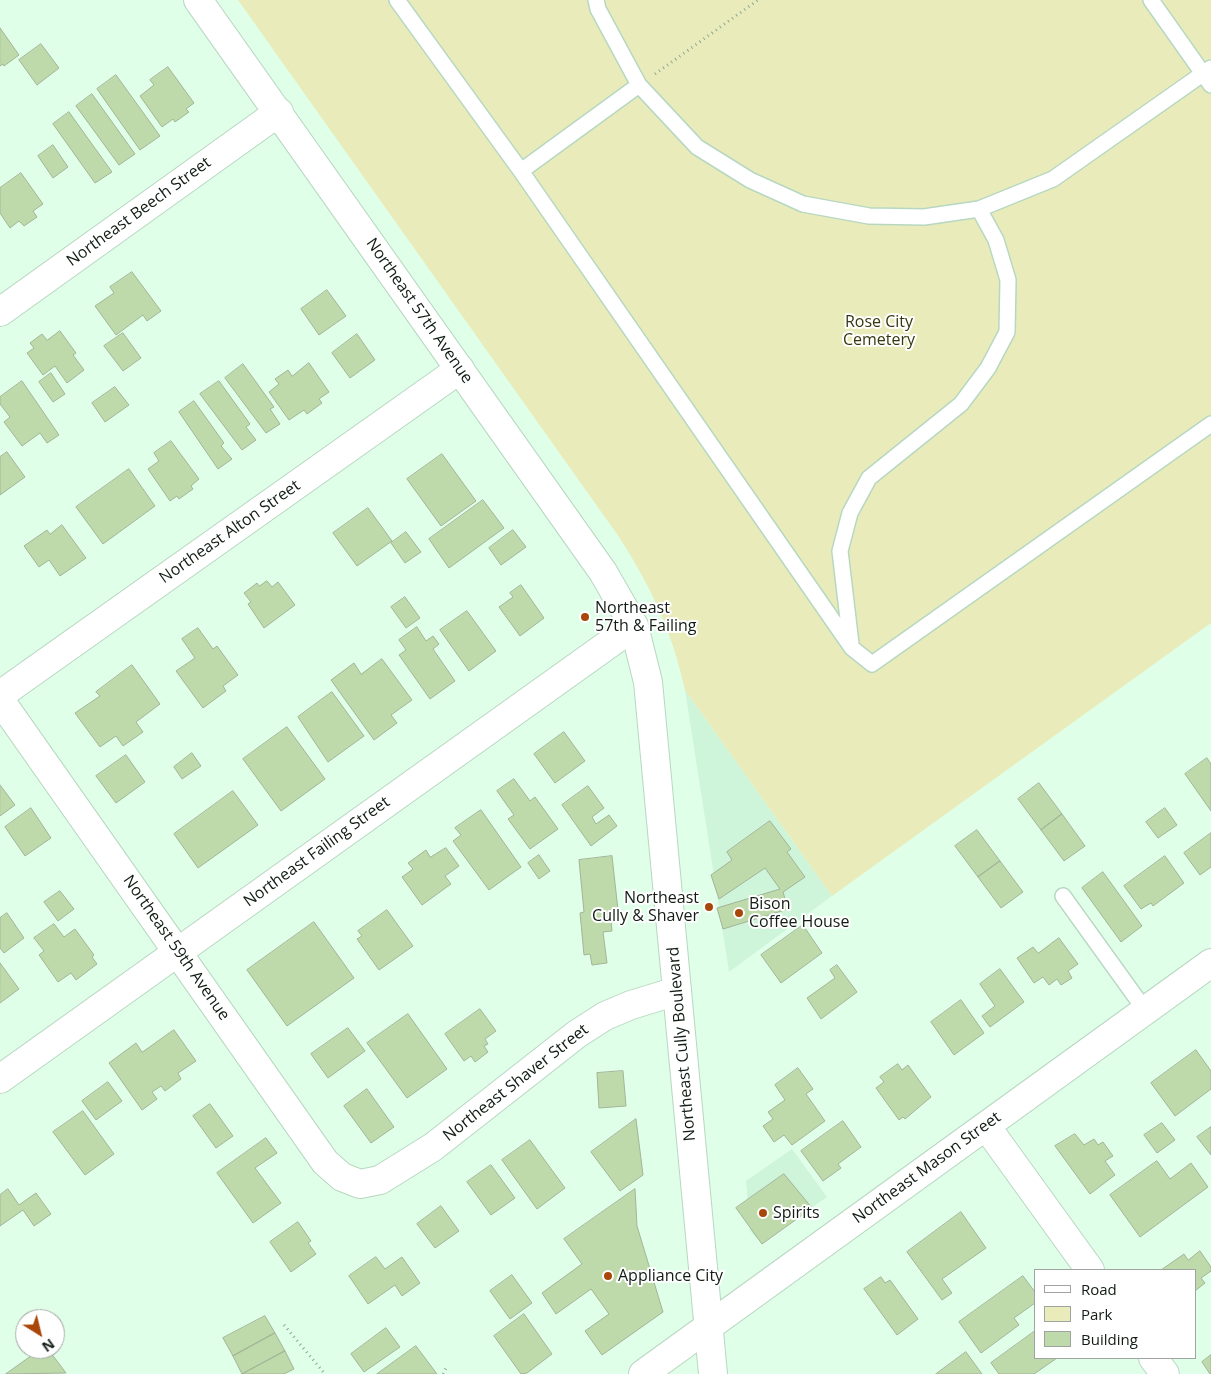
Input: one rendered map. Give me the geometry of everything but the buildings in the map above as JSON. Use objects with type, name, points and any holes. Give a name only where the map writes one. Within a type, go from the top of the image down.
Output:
[{"type":"street","name":"Northeast 57th Avenue","points":[[198,0],[603,572],[634,626]]},
{"type":"street","name":"Northeast Beech Street","points":[[0,312],[279,112]]},
{"type":"street","name":"Northeast Alton Street","points":[[0,695],[460,369]]},
{"type":"street","name":"Northeast Failing Street","points":[[0,1079],[634,626]]},
{"type":"street","name":"Northeast Cully Boulevard","points":[[634,626],[648,682],[713,1374]]},
{"type":"street","name":"Northeast 59th Avenue","points":[[0,700],[325,1162],[342,1177],[360,1184]]},
{"type":"street","name":"Northeast Mason Street","points":[[643,1374],[1145,1010],[1209,968]]},
{"type":"street","name":"Northeast Shaver Street","points":[[360,1184],[380,1180],[433,1146],[577,1034],[605,1016],[630,1005],[677,991]]},
{"type":"street","points":[[986,1126],[1089,1269]]},
{"type":"street","points":[[1154,1359],[1165,1374]]},
{"type":"lane","points":[[397,0],[521,171],[852,648],[872,664],[1211,424]]},
{"type":"lane","points":[[596,0],[598,9],[639,85],[697,147],[750,180],[803,204],[869,216],[924,217],[979,208],[1053,179],[1208,76],[1151,0]]},
{"type":"lane","points":[[521,171],[639,85]]},
{"type":"lane","points":[[852,648],[840,551],[850,513],[869,478],[961,404],[988,368],[1007,332],[1008,280],[996,240],[979,208]]},
{"type":"lane","points":[[1063,896],[1145,1010]]},
{"type":"path","points":[[639,85],[758,0]]},
{"type":"path","points":[[284,1326],[325,1374]]},
{"type":"path","points":[[443,1374],[446,1368]]},
{"type":"shaded area","points":[[685,690],[832,896],[729,972]]},
{"type":"shaded area","points":[[792,1149],[827,1197],[767,1239],[758,1240],[750,1231],[746,1181]]},
{"type":"green space","name":"Rose City Cemetery","points":[[238,0],[1211,0],[1211,623],[832,896],[685,690],[674,648],[659,610],[651,592],[619,537]]},
{"type":"place","name":"Northeast 57th & Failing","points":[[585,617]]},
{"type":"place","name":"Northeast Cully & Shaver","points":[[709,907]]},
{"type":"place","name":"Bison Coffee House","points":[[739,913]]},
{"type":"place","name":"Spirits","points":[[763,1213]]},
{"type":"place","name":"Appliance City","points":[[608,1276]]}]
